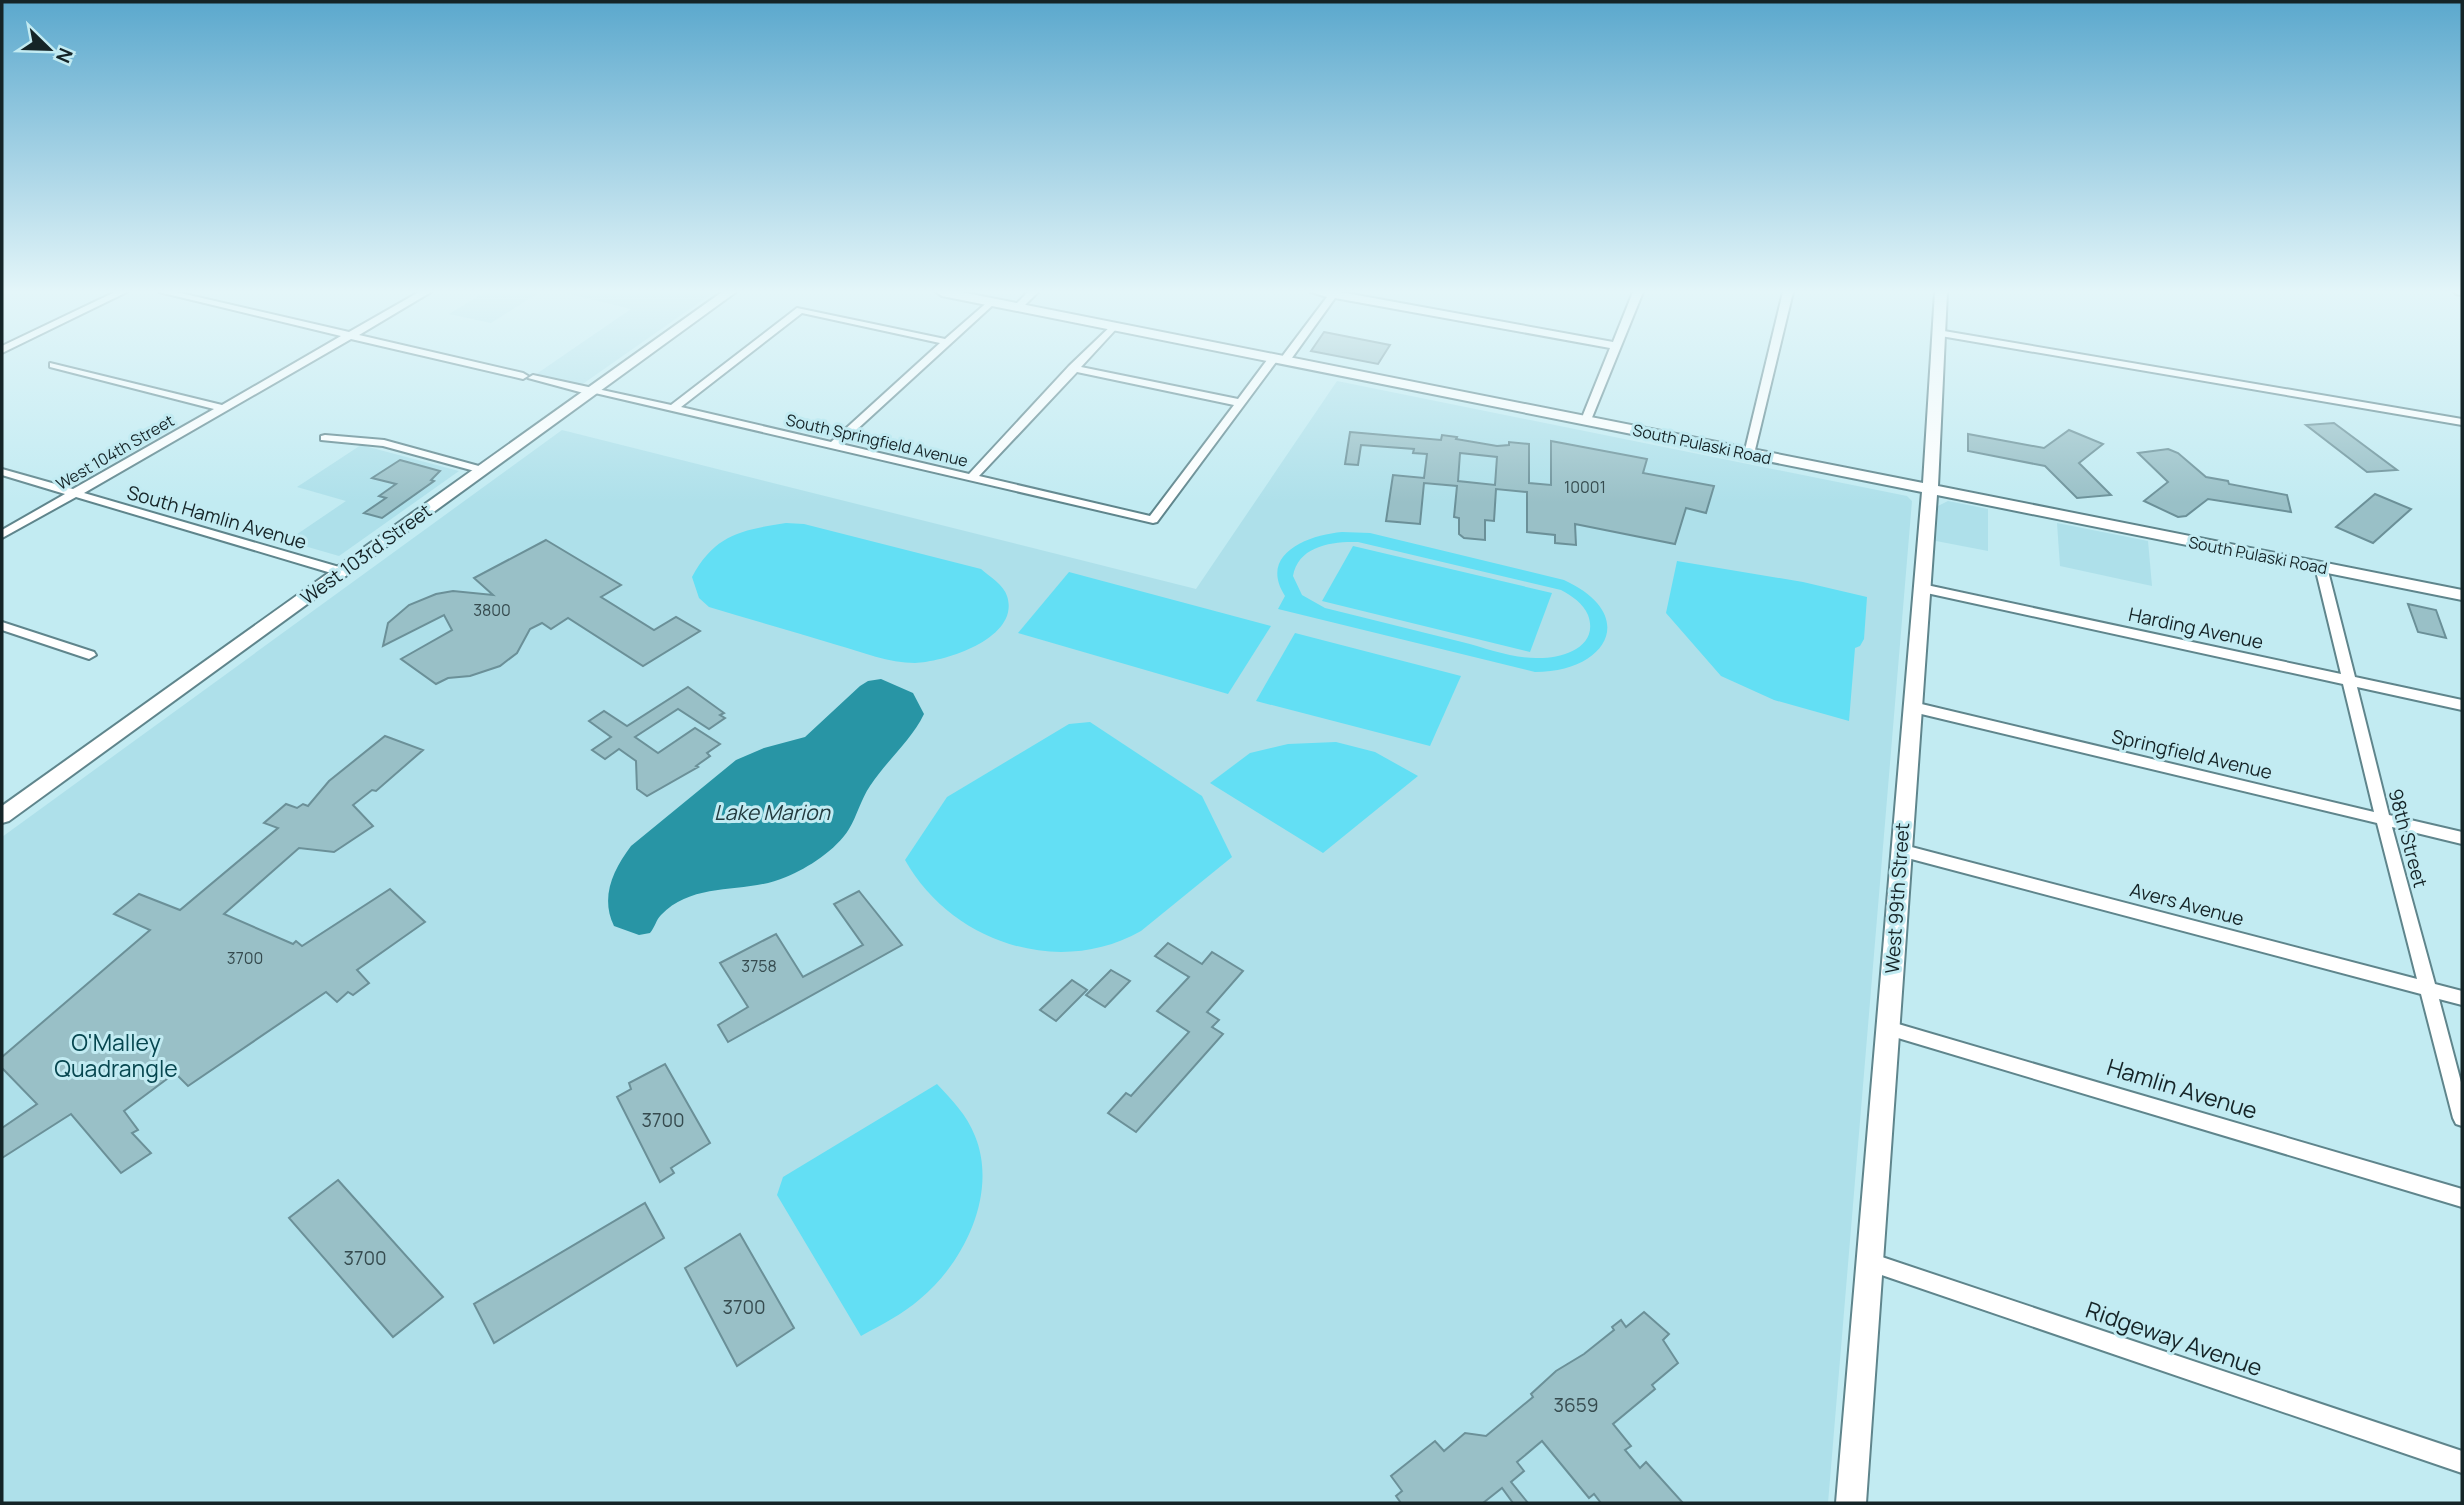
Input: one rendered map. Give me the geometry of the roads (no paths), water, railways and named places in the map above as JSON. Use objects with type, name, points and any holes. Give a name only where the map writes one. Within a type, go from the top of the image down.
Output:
[{"type":"main road","name":"West 103rd Street","points":[[2,816],[633,362]]},
{"type":"main road","name":"South Pulaski Road","points":[[1296,362],[2462,595]]},
{"type":"main road","name":"West 99th Street","points":[[1851,1503],[1930,490]]},
{"type":"street","name":"West 104th Street","points":[[2,536],[303,362]]},
{"type":"street","name":"South Springfield Avenue","points":[[466,362],[1153,520],[1240,403]]},
{"type":"street","points":[[673,408],[732,362]]},
{"type":"street","points":[[833,446],[925,362]]},
{"type":"street","points":[[971,478],[1079,362]]},
{"type":"street","points":[[1073,368],[1240,403],[1277,362]]},
{"type":"street","points":[[1586,421],[1610,362]]},
{"type":"street","points":[[1749,454],[1771,362]]},
{"type":"street","name":"West 99th Street","points":[[1930,490],[1937,362]]},
{"type":"street","points":[[2110,362],[2462,422]]},
{"type":"street","points":[[54,365],[223,408]]},
{"type":"street","points":[[325,438],[384,443],[482,470]]},
{"type":"street","name":"South Hamlin Avenue","points":[[2,472],[342,572]]},
{"type":"street","name":"98th Street","points":[[2320,567],[2462,1118]]},
{"type":"street","name":"Harding Avenue","points":[[1922,588],[2462,705]]},
{"type":"street","points":[[2,626],[89,655]]},
{"type":"street","name":"Springfield Avenue","points":[[1913,707],[2462,838]]},
{"type":"street","name":"Avers Avenue","points":[[1900,850],[2462,998]]},
{"type":"street","name":"Hamlin Avenue","points":[[1888,1028],[2462,1198]]},
{"type":"street","name":"Ridgeway Avenue","points":[[1870,1262],[2462,1462]]},
{"type":"water","name":"Lake Marion","points":[[881,679],[913,693],[924,714],[870,786],[849,829],[837,844],[803,869],[786,877],[754,886],[705,892],[674,904],[661,915],[650,933],[639,935],[614,926],[608,905],[610,884],[631,846],[736,760],[764,748],[805,737],[860,686],[868,681]]},
{"type":"park label","name":"O'Malley Quadrangle","points":[[116,1056]]}]
